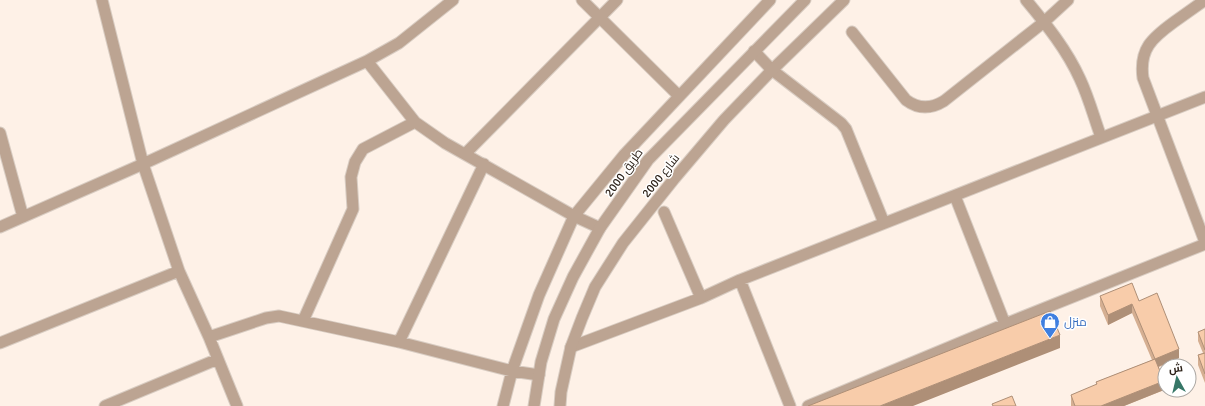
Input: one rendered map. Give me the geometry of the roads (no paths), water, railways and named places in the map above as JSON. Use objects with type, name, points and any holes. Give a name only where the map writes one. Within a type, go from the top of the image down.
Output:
[{"type":"street","points":[[102,0],[143,164],[179,271],[209,337],[237,406]]},
{"type":"street","points":[[0,227],[143,164],[367,61],[399,43],[453,0]]},
{"type":"street","points":[[582,0],[679,96]]},
{"type":"street","points":[[465,154],[616,0]]},
{"type":"street","points":[[503,406],[512,372],[539,295],[574,216],[624,155],[770,0]]},
{"type":"street","name":"طريق 2000","points":[[534,406],[541,362],[554,319],[573,276],[600,228],[648,160],[805,0]]},
{"type":"street","name":"شارع 2000","points":[[560,406],[561,392],[571,346],[595,287],[623,243],[674,179],[724,120],[772,70],[844,0]]},
{"type":"street","points":[[1026,0],[1044,22],[1080,79],[1101,137]]},
{"type":"street","points":[[852,32],[906,100],[916,106],[927,107],[944,101],[1044,22],[1068,0]]},
{"type":"street","points":[[808,406],[1205,243],[1143,78],[1142,62],[1147,47],[1158,34],[1205,0]]},
{"type":"street","points":[[754,51],[772,70],[833,116],[846,129],[884,223]]},
{"type":"street","points":[[367,61],[415,122],[445,143],[574,216],[600,228]]},
{"type":"street","points":[[571,346],[701,298],[740,280],[1205,97]]},
{"type":"street","points":[[303,321],[353,210],[351,177],[354,162],[363,149],[415,122]]},
{"type":"street","points":[[0,133],[23,217]]},
{"type":"street","points":[[399,342],[484,164]]},
{"type":"street","points":[[955,196],[1005,324]]},
{"type":"street","points":[[664,212],[701,298]]},
{"type":"street","points":[[0,343],[179,271]]},
{"type":"street","points":[[740,280],[790,406]]},
{"type":"street","points":[[209,337],[266,318],[280,316],[399,342],[512,372],[539,375]]},
{"type":"street","points":[[105,406],[218,359]]},
{"type":"place","name":"منزل","points":[[1050,339]]}]
